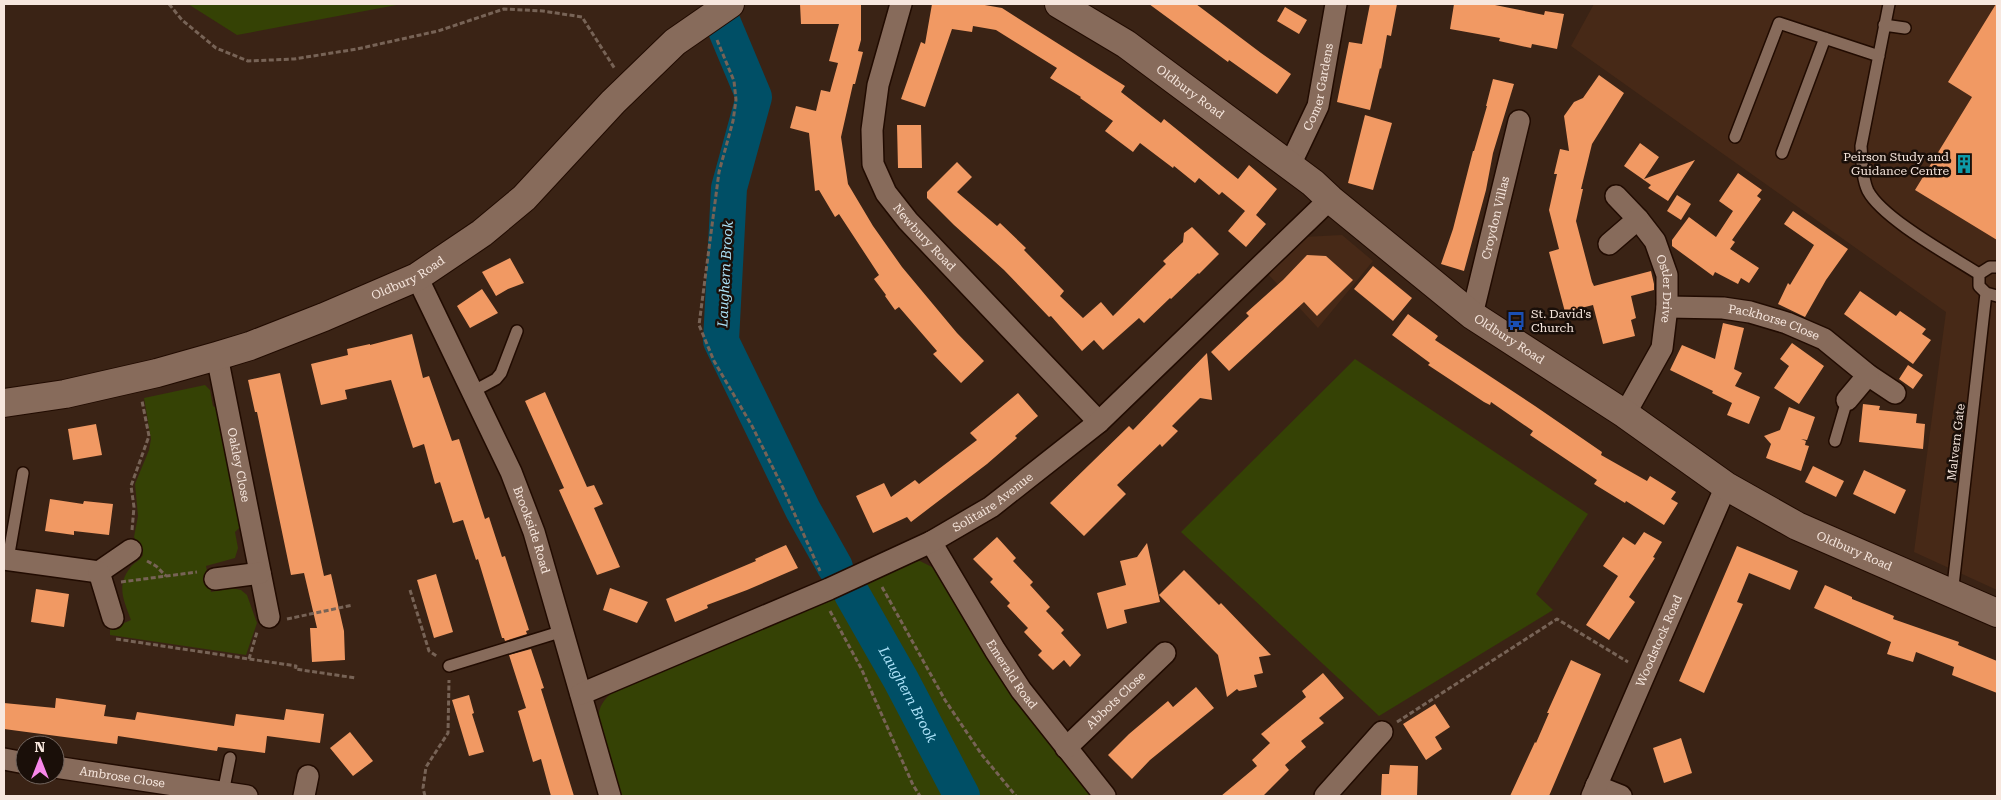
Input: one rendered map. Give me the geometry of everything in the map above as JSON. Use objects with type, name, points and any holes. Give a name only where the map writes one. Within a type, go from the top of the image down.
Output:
[{"type":"street","name":"Newbury Road","points":[[901,4],[878,85],[872,130],[873,164],[886,193],[908,221],[1099,422]]},
{"type":"street","name":"Oldbury Road","points":[[1059,4],[1126,44],[1313,183],[1472,315],[1625,414],[1726,486],[1797,526],[1997,614]]},
{"type":"street","name":"Comer Gardens","points":[[1289,167],[1318,106],[1336,4]]},
{"type":"street","name":"Oldbury Road","points":[[4,403],[65,394],[138,378],[250,346],[417,277],[482,233],[524,198],[627,88],[675,42],[720,11]]},
{"type":"street","name":"Croydon Villas","points":[[1472,315],[1519,121]]},
{"type":"street","name":"Ostler Drive","points":[[1616,196],[1638,219],[1655,241],[1666,275],[1667,307],[1662,348],[1625,414]]},
{"type":"street","name":"Solitaire Avenue","points":[[581,694],[872,569],[931,542],[991,507],[1099,422],[1330,199]]},
{"type":"street","points":[[1609,244],[1638,219]]},
{"type":"street","name":"Brookside Road","points":[[417,277],[510,472],[534,532],[610,796]]},
{"type":"street","name":"Packhorse Close","points":[[1667,307],[1723,308],[1750,312],[1787,323],[1824,339],[1868,375],[1894,392]]},
{"type":"street","name":"Oakley Close","points":[[217,356],[269,621]]},
{"type":"street","points":[[1847,400],[1868,375]]},
{"type":"street","name":"Woodstock Road","points":[[1594,791],[1726,486]]},
{"type":"street","name":"Emerald Road","points":[[931,542],[995,650],[1022,690],[1066,748],[1106,796]]},
{"type":"street","points":[[102,580],[130,544]]},
{"type":"street","points":[[6,559],[102,580]]},
{"type":"street","points":[[215,579],[260,573]]},
{"type":"street","points":[[102,580],[113,618]]},
{"type":"street","name":"Abbots Close","points":[[1066,748],[1165,653]]},
{"type":"street","points":[[1325,796],[1379,734]]},
{"type":"street","name":"Ambrose Close","points":[[65,769],[247,796]]},
{"type":"street","points":[[304,796],[308,776]]},
{"type":"street","points":[[1594,791],[1621,796]]},
{"type":"lane","points":[[1889,4],[1861,146],[1868,191],[1889,216],[1979,274]]},
{"type":"lane","points":[[1735,137],[1779,23],[1878,56]]},
{"type":"lane","points":[[1884,25],[1905,28]]},
{"type":"lane","points":[[1782,153],[1826,38]]},
{"type":"lane","points":[[1979,274],[1990,267],[1997,267]]},
{"type":"lane","points":[[1979,274],[1979,286],[1992,295]]},
{"type":"lane","name":"Malvern Gate","points":[[1952,595],[1992,295]]},
{"type":"lane","points":[[472,392],[496,379],[517,331]]},
{"type":"lane","points":[[1835,441],[1847,400]]},
{"type":"lane","points":[[6,559],[23,473]]},
{"type":"lane","points":[[450,666],[563,632]]},
{"type":"lane","points":[[223,793],[230,758]]},
{"type":"path","points":[[169,4],[182,20],[216,48],[248,61],[294,59],[357,49],[438,32],[504,9],[543,11],[582,17],[627,88]]},
{"type":"path","points":[[720,11],[736,100],[733,121],[719,172],[699,325],[714,361],[752,426],[816,561]]},
{"type":"path","points":[[130,544],[134,523],[134,507],[130,486],[149,436],[138,378]]},
{"type":"path","points":[[102,580],[122,582],[214,569],[215,579]]},
{"type":"path","points":[[872,569],[945,700],[982,755],[1016,796]]},
{"type":"path","points":[[410,590],[429,651],[450,666],[448,733],[426,767],[423,788],[425,796]]},
{"type":"path","points":[[825,590],[913,785],[920,796]]},
{"type":"path","points":[[249,660],[269,621],[353,605]]},
{"type":"path","points":[[113,618],[106,626],[105,638],[296,666],[296,669],[356,678]]},
{"type":"path","points":[[1379,734],[1556,619],[1645,672]]},
{"type":"shaded area","points":[[1594,4],[1997,4],[1997,590],[1914,552],[1946,312],[1571,46]]},
{"type":"shaded area","points":[[1342,235],[1373,261],[1318,328],[1267,273],[1303,237]]},
{"type":"green space","points":[[188,4],[402,4],[237,35]]},
{"type":"green space","points":[[1355,359],[1588,514],[1536,594],[1553,610],[1379,716],[1181,532]]},
{"type":"green space","points":[[205,385],[210,390],[213,406],[218,409],[241,526],[235,532],[238,548],[235,558],[206,566],[211,592],[232,588],[241,590],[247,595],[257,623],[246,655],[110,635],[110,629],[131,620],[123,594],[123,581],[133,564],[143,555],[134,537],[138,516],[135,484],[149,450],[151,439],[144,398]]},
{"type":"green space","points":[[920,561],[936,569],[1095,796],[621,796],[598,718],[602,704],[612,692],[911,562]]},
{"type":"building","points":[[800,4],[861,4],[861,40],[858,51],[863,52],[855,84],[853,84],[841,137],[848,184],[873,226],[902,267],[957,333],[984,361],[961,383],[933,354],[937,351],[899,307],[895,310],[874,279],[879,275],[839,214],[835,217],[819,190],[815,191],[809,133],[790,128],[796,106],[816,111],[821,90],[830,92],[838,63],[829,61],[839,24],[801,24]]},
{"type":"building","points":[[932,4],[979,4],[1002,8],[1125,86],[1121,92],[1161,123],[1164,119],[1238,179],[1249,165],[1277,189],[1256,215],[1266,224],[1246,247],[1228,231],[1245,211],[1222,192],[1219,195],[1199,178],[1195,183],[1140,143],[1133,152],[1105,131],[1113,121],[1081,97],[1050,78],[1057,68],[996,30],[973,26],[972,32],[952,29],[925,107],[901,99],[921,42],[925,44]]},
{"type":"building","points":[[1149,4],[1196,4],[1291,74],[1277,94],[1229,60],[1228,62]]},
{"type":"building","points":[[1370,4],[1397,4],[1391,36],[1387,35],[1381,69],[1370,110],[1337,102],[1349,42],[1362,44]]},
{"type":"building","points":[[1454,4],[1490,4],[1544,15],[1545,11],[1564,14],[1557,49],[1532,44],[1531,48],[1499,41],[1500,38],[1450,29]]},
{"type":"building","name":"Peirson Study and Guidance Centre","points":[[1996,4],[1997,240],[1915,190],[1972,97],[1948,82]]},
{"type":"building","points":[[1285,7],[1307,20],[1299,34],[1277,21]]},
{"type":"building","points":[[1599,75],[1624,93],[1592,144],[1581,189],[1583,189],[1576,221],[1592,282],[1594,286],[1651,271],[1654,284],[1654,290],[1631,296],[1636,318],[1631,320],[1635,336],[1603,344],[1593,305],[1565,312],[1549,252],[1559,249],[1549,210],[1560,149],[1569,151],[1564,116],[1574,102],[1583,98]]},
{"type":"building","points":[[1493,79],[1514,84],[1493,153],[1486,190],[1464,271],[1441,264],[1453,229]]},
{"type":"building","points":[[1365,115],[1392,123],[1373,190],[1348,183]]},
{"type":"building","points":[[897,125],[921,125],[922,168],[898,168]]},
{"type":"building","points":[[1640,143],[1659,157],[1644,179],[1695,160],[1668,201],[1648,188],[1651,185],[1624,166]]},
{"type":"building","points":[[957,162],[972,177],[957,192],[997,226],[1000,223],[1026,248],[1024,250],[1064,291],[1060,296],[1083,318],[1101,302],[1113,316],[1166,264],[1163,261],[1183,242],[1184,233],[1192,227],[1219,254],[1144,323],[1139,318],[1103,350],[1094,340],[1082,351],[1051,316],[1049,317],[1004,270],[927,198],[927,192]]},
{"type":"building","points":[[1738,173],[1762,190],[1757,196],[1761,199],[1732,240],[1735,242],[1730,249],[1759,268],[1749,283],[1741,278],[1738,284],[1715,272],[1713,276],[1672,246],[1672,240],[1689,217],[1716,237],[1733,211],[1719,201]]},
{"type":"building","points":[[1677,195],[1691,204],[1681,220],[1667,211]]},
{"type":"building","points":[[1793,211],[1848,249],[1826,280],[1805,317],[1778,304],[1788,283],[1790,285],[1814,245],[1784,224]]},
{"type":"building","points":[[1307,255],[1326,256],[1353,280],[1317,316],[1304,302],[1229,371],[1211,352],[1249,316],[1246,313],[1283,280]]},
{"type":"building","points":[[510,258],[524,283],[496,296],[482,272]]},
{"type":"building","points":[[1373,266],[1412,298],[1393,321],[1354,289]]},
{"type":"building","points":[[482,289],[498,313],[470,328],[457,306]]},
{"type":"building","points":[[1860,291],[1896,316],[1900,311],[1926,329],[1922,334],[1931,340],[1913,364],[1844,314]]},
{"type":"building","points":[[1408,314],[1438,336],[1435,340],[1602,452],[1601,455],[1647,481],[1650,476],[1676,492],[1671,499],[1678,503],[1664,525],[1626,501],[1625,503],[1594,484],[1597,480],[1530,435],[1533,431],[1491,402],[1490,405],[1484,402],[1428,365],[1430,363],[1392,335]]},
{"type":"building","points":[[1723,323],[1744,328],[1734,369],[1742,373],[1735,386],[1760,397],[1749,424],[1727,415],[1732,403],[1712,393],[1713,391],[1670,370],[1682,345],[1715,359]]},
{"type":"building","points":[[412,334],[423,378],[429,376],[452,441],[459,439],[485,519],[489,517],[502,557],[505,556],[529,630],[526,631],[527,634],[505,641],[502,638],[478,559],[476,560],[463,520],[453,523],[440,482],[435,484],[424,444],[413,448],[391,380],[345,390],[347,399],[321,405],[311,364],[348,355],[347,349]]},
{"type":"building","points":[[1792,343],[1824,366],[1799,404],[1774,388],[1789,366],[1780,359]]},
{"type":"building","points":[[1207,353],[1212,400],[1200,398],[1172,426],[1178,431],[1162,447],[1160,444],[1117,485],[1126,494],[1084,536],[1050,503],[1129,426],[1133,430]]},
{"type":"building","points":[[1908,365],[1923,375],[1913,389],[1899,379]]},
{"type":"building","points":[[280,373],[324,576],[331,574],[344,631],[345,660],[312,662],[310,628],[317,628],[304,573],[291,575],[257,412],[255,412],[248,380]]},
{"type":"building","points":[[545,392],[587,487],[594,485],[603,504],[594,508],[620,567],[597,575],[559,490],[564,488],[525,401]]},
{"type":"building","points":[[1018,393],[1038,416],[1015,436],[1017,438],[987,464],[911,522],[907,517],[873,533],[856,496],[884,483],[891,497],[915,480],[919,484],[977,440],[970,433]]},
{"type":"building","points":[[1863,404],[1880,406],[1879,410],[1917,414],[1916,423],[1925,424],[1923,449],[1859,442]]},
{"type":"building","points":[[1789,407],[1815,417],[1807,440],[1801,439],[1806,441],[1805,445],[1809,446],[1801,471],[1766,458],[1771,444],[1764,436],[1780,430]]},
{"type":"building","points":[[96,424],[102,455],[73,460],[68,429]]},
{"type":"building","points":[[1813,466],[1844,481],[1836,497],[1805,482]]},
{"type":"building","points":[[1864,470],[1906,490],[1895,514],[1853,494]]},
{"type":"building","points":[[50,499],[83,504],[84,501],[113,504],[109,535],[74,531],[74,535],[45,531]]},
{"type":"building","points":[[1644,532],[1662,542],[1653,557],[1655,558],[1629,597],[1635,602],[1609,640],[1586,625],[1618,576],[1603,566],[1623,537],[1635,545]]},
{"type":"building","points":[[997,537],[1016,558],[1013,561],[1033,582],[1030,585],[1050,607],[1046,611],[1064,630],[1061,633],[1081,655],[1070,667],[1064,660],[1053,670],[1038,655],[1042,651],[1024,632],[1028,628],[1007,606],[1010,603],[990,582],[993,579],[973,559]]},
{"type":"building","points":[[1147,543],[1160,602],[1124,610],[1127,623],[1107,629],[1097,593],[1126,585],[1120,561],[1137,557]]},
{"type":"building","points":[[786,545],[798,568],[707,605],[708,608],[675,622],[666,599],[756,561],[755,559]]},
{"type":"building","points":[[1737,546],[1798,571],[1790,590],[1749,573],[1737,602],[1743,604],[1704,693],[1679,681]]},
{"type":"building","points":[[1184,570],[1219,605],[1221,603],[1271,655],[1259,657],[1263,673],[1254,675],[1257,687],[1239,691],[1237,689],[1227,697],[1218,655],[1159,595]]},
{"type":"building","points":[[436,574],[453,632],[434,638],[417,580]]},
{"type":"building","points":[[1825,585],[1852,597],[1852,599],[1894,616],[1893,619],[1959,642],[1958,645],[1997,661],[1997,693],[1952,675],[1954,667],[1916,652],[1913,662],[1887,654],[1891,642],[1814,608]]},
{"type":"building","points":[[610,588],[648,602],[637,623],[603,610]]},
{"type":"building","points":[[36,589],[69,594],[64,627],[31,622]]},
{"type":"building","points":[[531,649],[544,688],[541,689],[574,796],[551,796],[541,759],[533,762],[518,711],[526,708],[509,655]]},
{"type":"building","points":[[1571,660],[1601,674],[1549,796],[1510,796],[1536,743],[1549,713],[1547,713]]},
{"type":"building","points":[[1323,673],[1344,698],[1319,718],[1324,723],[1301,741],[1306,747],[1285,765],[1289,770],[1263,796],[1221,796],[1257,766],[1252,760],[1270,743],[1261,734],[1306,697],[1302,691]]},
{"type":"building","points":[[1196,687],[1214,708],[1150,760],[1132,779],[1108,755],[1129,734],[1168,701],[1173,707]]},
{"type":"building","points":[[469,695],[474,713],[472,714],[484,752],[469,756],[452,700]]},
{"type":"building","points":[[56,698],[106,705],[104,716],[135,720],[137,712],[234,726],[236,714],[284,720],[286,709],[324,714],[320,743],[267,736],[265,753],[218,747],[217,751],[118,736],[117,744],[65,737],[65,735],[49,735],[4,729],[4,703],[55,708]]},
{"type":"building","points":[[1435,704],[1450,727],[1435,737],[1442,749],[1426,760],[1403,724]]},
{"type":"building","points":[[350,732],[373,761],[353,776],[330,748]]},
{"type":"building","points":[[1681,738],[1692,773],[1664,783],[1653,748]]},
{"type":"building","points":[[1390,765],[1418,766],[1417,796],[1381,796],[1382,774],[1389,774]]},
{"type":"waterway","name":"Laughern Brook","points":[[723,23],[754,97],[729,188],[721,341],[803,510],[835,567]]},
{"type":"waterway","name":"Laughern Brook","points":[[852,594],[901,680],[962,796]]},
{"type":"place","name":"Peirson Study and Guidance Centre","points":[[1964,164]]},
{"type":"place","name":"St. David's Church","points":[[1516,321]]}]
